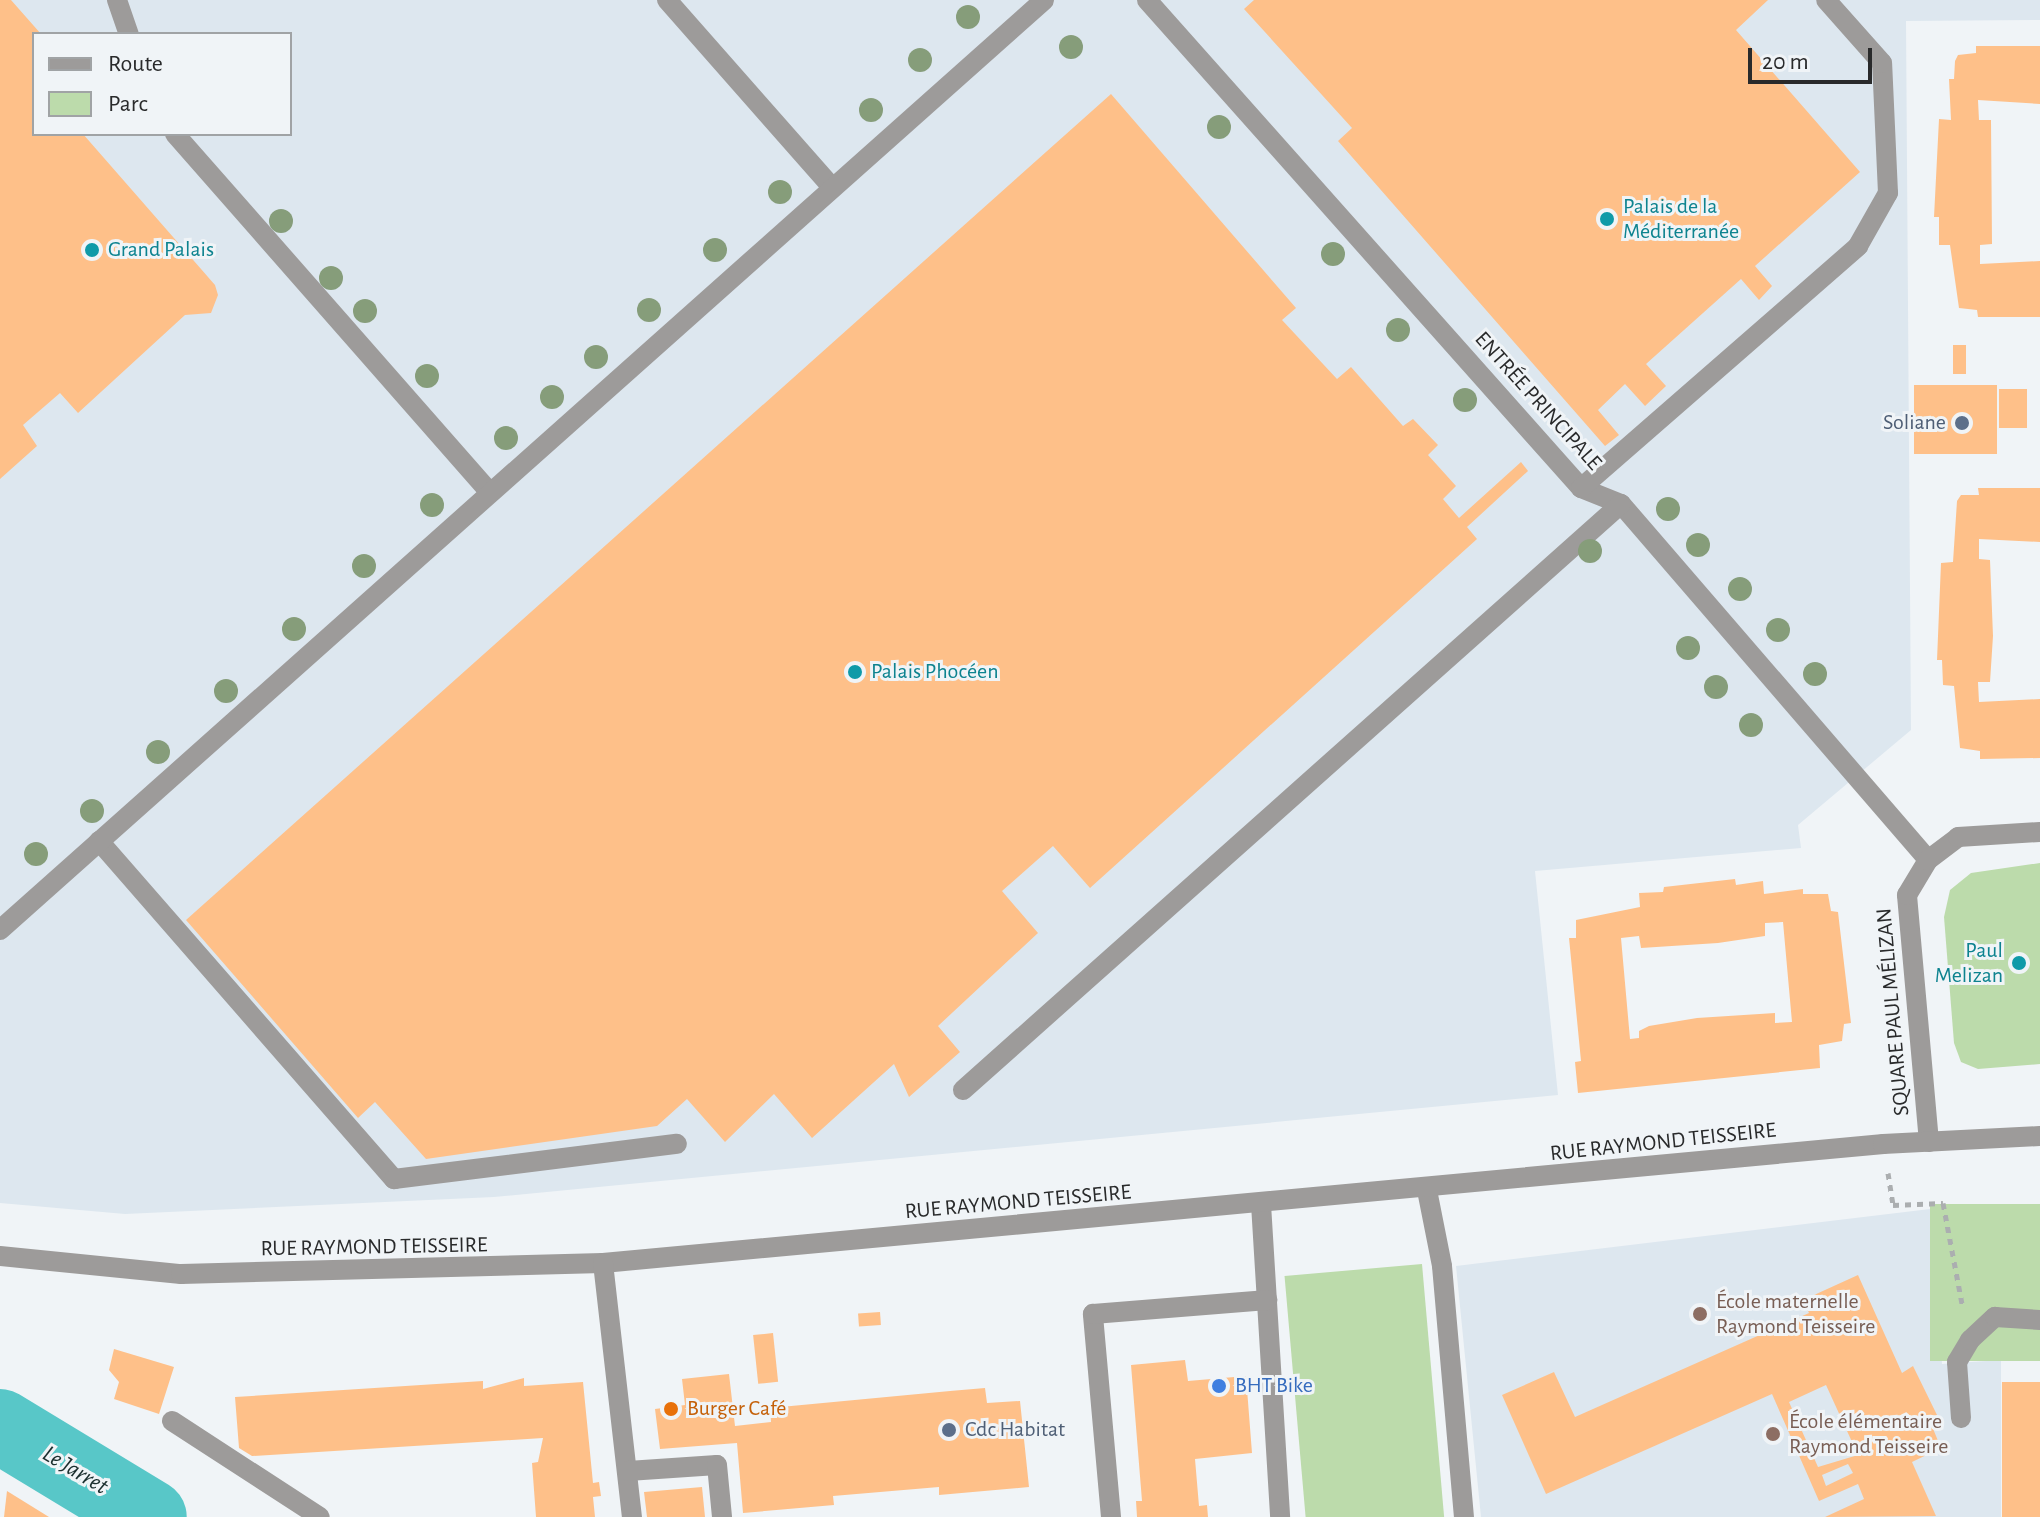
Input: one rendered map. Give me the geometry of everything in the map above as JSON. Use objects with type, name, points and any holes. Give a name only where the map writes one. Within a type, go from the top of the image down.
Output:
[{"type":"street","points":[[117,0],[128,32]]},
{"type":"street","points":[[667,0],[831,186]]},
{"type":"street","points":[[0,930],[831,186],[1044,0]]},
{"type":"street","name":"ENTRÉE PRINCIPALE","points":[[1147,0],[1581,488],[1621,504],[1928,860]]},
{"type":"street","points":[[1581,488],[1858,246],[1888,193],[1882,63],[1826,0]]},
{"type":"street","points":[[177,136],[490,492]]},
{"type":"street","points":[[963,1090],[1621,504]]},
{"type":"street","name":"SQUARE PAUL MÉLIZAN","points":[[1929,1142],[1907,895],[1928,860],[1958,837],[2040,832]]},
{"type":"street","points":[[99,841],[394,1179],[677,1144]]},
{"type":"street","name":"RUE RAYMOND TEISSEIRE","points":[[0,1256],[181,1274],[603,1263],[1427,1190],[1883,1144],[2040,1136]]},
{"type":"street","points":[[1427,1190],[1442,1266],[1464,1517]]},
{"type":"street","points":[[1261,1204],[1280,1517]]},
{"type":"street","points":[[603,1263],[632,1517]]},
{"type":"street","points":[[1111,1517],[1093,1314],[1267,1300]]},
{"type":"street","points":[[1961,1418],[1957,1362],[1970,1340],[1995,1317],[2040,1320]]},
{"type":"street","points":[[172,1421],[320,1517]]},
{"type":"street","points":[[628,1471],[717,1465],[722,1517]]},
{"type":"path","points":[[1883,1144],[1893,1205],[1943,1203],[1970,1340]]},
{"type":"shaded area","points":[[0,0],[2040,0],[2040,20],[1906,21],[1911,730],[1798,825],[1801,848],[1535,871],[1558,1095],[494,1197],[125,1214],[0,1203]]},
{"type":"shaded area","name":"École maternelle Raymond Teisseire","points":[[1930,1209],[1942,1364],[2001,1360],[2001,1517],[1481,1517],[1456,1266]]},
{"type":"green space","points":[[2040,863],[2040,1064],[1978,1069],[1961,1062],[1954,1043],[1944,917],[1950,890],[1971,873]]},
{"type":"green space","points":[[1930,1204],[2040,1204],[2040,1361],[1930,1361]]},
{"type":"green space","points":[[1422,1264],[1444,1517],[1306,1517],[1285,1276]]},
{"type":"building","name":"Grand Palais","points":[[0,0],[11,0],[39,32],[32,32],[32,136],[85,136],[215,285],[218,295],[211,313],[185,315],[78,413],[60,393],[23,425],[37,446],[0,479]]},
{"type":"building","name":"Palais de la Méditerranée","points":[[1254,0],[1768,0],[1736,30],[1860,172],[1755,266],[1772,286],[1759,300],[1741,279],[1646,364],[1666,386],[1645,406],[1625,384],[1598,410],[1619,435],[1605,446],[1338,141],[1352,128],[1244,9]]},
{"type":"building","points":[[1976,46],[2040,46],[2040,104],[1978,100],[1979,120],[1991,120],[1992,244],[1980,245],[1980,264],[2040,261],[2040,317],[1978,317],[1977,310],[1959,308],[1950,245],[1939,245],[1939,217],[1934,217],[1939,119],[1951,120],[1949,79],[1954,79],[1958,55],[1976,53]]},
{"type":"building","name":"Palais Phocéen","points":[[1111,94],[1296,308],[1282,320],[1337,379],[1351,367],[1403,426],[1413,419],[1438,445],[1428,455],[1456,486],[1443,499],[1459,518],[1521,462],[1528,471],[1467,527],[1477,539],[1090,888],[1053,846],[1002,891],[1038,933],[938,1026],[960,1052],[909,1097],[894,1064],[812,1138],[774,1094],[725,1142],[687,1099],[657,1126],[426,1159],[375,1102],[358,1118],[186,920]]},
{"type":"building","points":[[1953,345],[1966,345],[1966,374],[1953,374]]},
{"type":"building","points":[[1914,385],[1997,385],[1997,454],[1914,454]]},
{"type":"building","points":[[1999,389],[2027,389],[2027,428],[1999,428]]},
{"type":"building","points":[[1978,488],[2040,488],[2040,542],[1979,539],[1979,559],[1990,560],[1993,636],[1990,682],[1978,682],[1979,702],[2040,699],[2040,758],[1980,759],[1980,751],[1960,748],[1954,686],[1943,685],[1942,660],[1937,660],[1941,563],[1953,562],[1957,501],[1961,495],[1979,495]]},
{"type":"building","points":[[1735,879],[1736,885],[1763,881],[1764,894],[1803,889],[1803,894],[1828,894],[1831,911],[1838,912],[1851,1023],[1844,1024],[1842,1041],[1819,1045],[1820,1068],[1578,1093],[1575,1062],[1581,1061],[1569,938],[1576,938],[1576,920],[1640,907],[1639,893],[1663,892],[1664,887]],"holes":[[[1783,922],[1792,1022],[1775,1023],[1775,1013],[1697,1018],[1649,1026],[1639,1031],[1639,1038],[1630,1039],[1621,938],[1639,936],[1641,948],[1718,943],[1765,936],[1765,923]]]},
{"type":"building","points":[[1858,1275],[1902,1373],[1913,1366],[1937,1415],[1929,1419],[1941,1448],[1912,1462],[1936,1516],[1825,1517],[1864,1499],[1858,1484],[1819,1501],[1772,1394],[1546,1494],[1502,1395],[1554,1372],[1575,1417],[1809,1313],[1803,1300]],"holes":[[[1826,1385],[1858,1455],[1818,1467],[1789,1402]],[[1848,1464],[1853,1473],[1826,1486],[1822,1475]]]},
{"type":"building","points":[[880,1312],[881,1325],[859,1327],[858,1314]]},
{"type":"building","points":[[773,1333],[778,1382],[758,1384],[753,1335]]},
{"type":"building","points":[[114,1349],[174,1367],[159,1414],[114,1399],[119,1382],[109,1370]]},
{"type":"building","points":[[1185,1360],[1188,1381],[1246,1376],[1252,1453],[1195,1459],[1199,1506],[1207,1505],[1208,1517],[1137,1517],[1136,1501],[1142,1501],[1131,1365]]},
{"type":"building","points":[[729,1374],[735,1426],[771,1422],[770,1408],[950,1391],[985,1388],[987,1403],[1020,1401],[1029,1487],[939,1495],[939,1487],[833,1496],[834,1505],[743,1513],[737,1443],[660,1449],[655,1409],[685,1405],[682,1379]]},
{"type":"building","points":[[524,1378],[524,1386],[583,1382],[593,1483],[599,1482],[601,1496],[593,1497],[595,1517],[536,1517],[532,1463],[538,1462],[543,1438],[252,1456],[239,1448],[235,1397],[483,1381],[483,1389]]},
{"type":"building","points":[[2002,1382],[2040,1382],[2040,1517],[2002,1517]]},
{"type":"building","points":[[702,1487],[705,1517],[647,1517],[644,1492]]},
{"type":"building","points":[[7,1491],[49,1517],[4,1517]]},
{"type":"waterway","name":"Le Jarret","points":[[0,1426],[150,1517]]},
{"type":"place","name":"Palais de la Méditerranée","points":[[1607,219]]},
{"type":"place","name":"Grand Palais","points":[[92,250]]},
{"type":"place","name":"Soliane","points":[[1962,423]]},
{"type":"place","name":"Palais Phocéen","points":[[855,672]]},
{"type":"place","name":"Paul Melizan","points":[[2019,963]]},
{"type":"place","name":"École maternelle Raymond Teisseire","points":[[1700,1314]]},
{"type":"place","name":"BHT Bike","points":[[1219,1386]]},
{"type":"place","name":"Burger Café","points":[[671,1409]]},
{"type":"place","name":"Cdc Habitat","points":[[949,1430]]},
{"type":"place","name":"École élémentaire Raymond Teisseire","points":[[1773,1434]]}]
